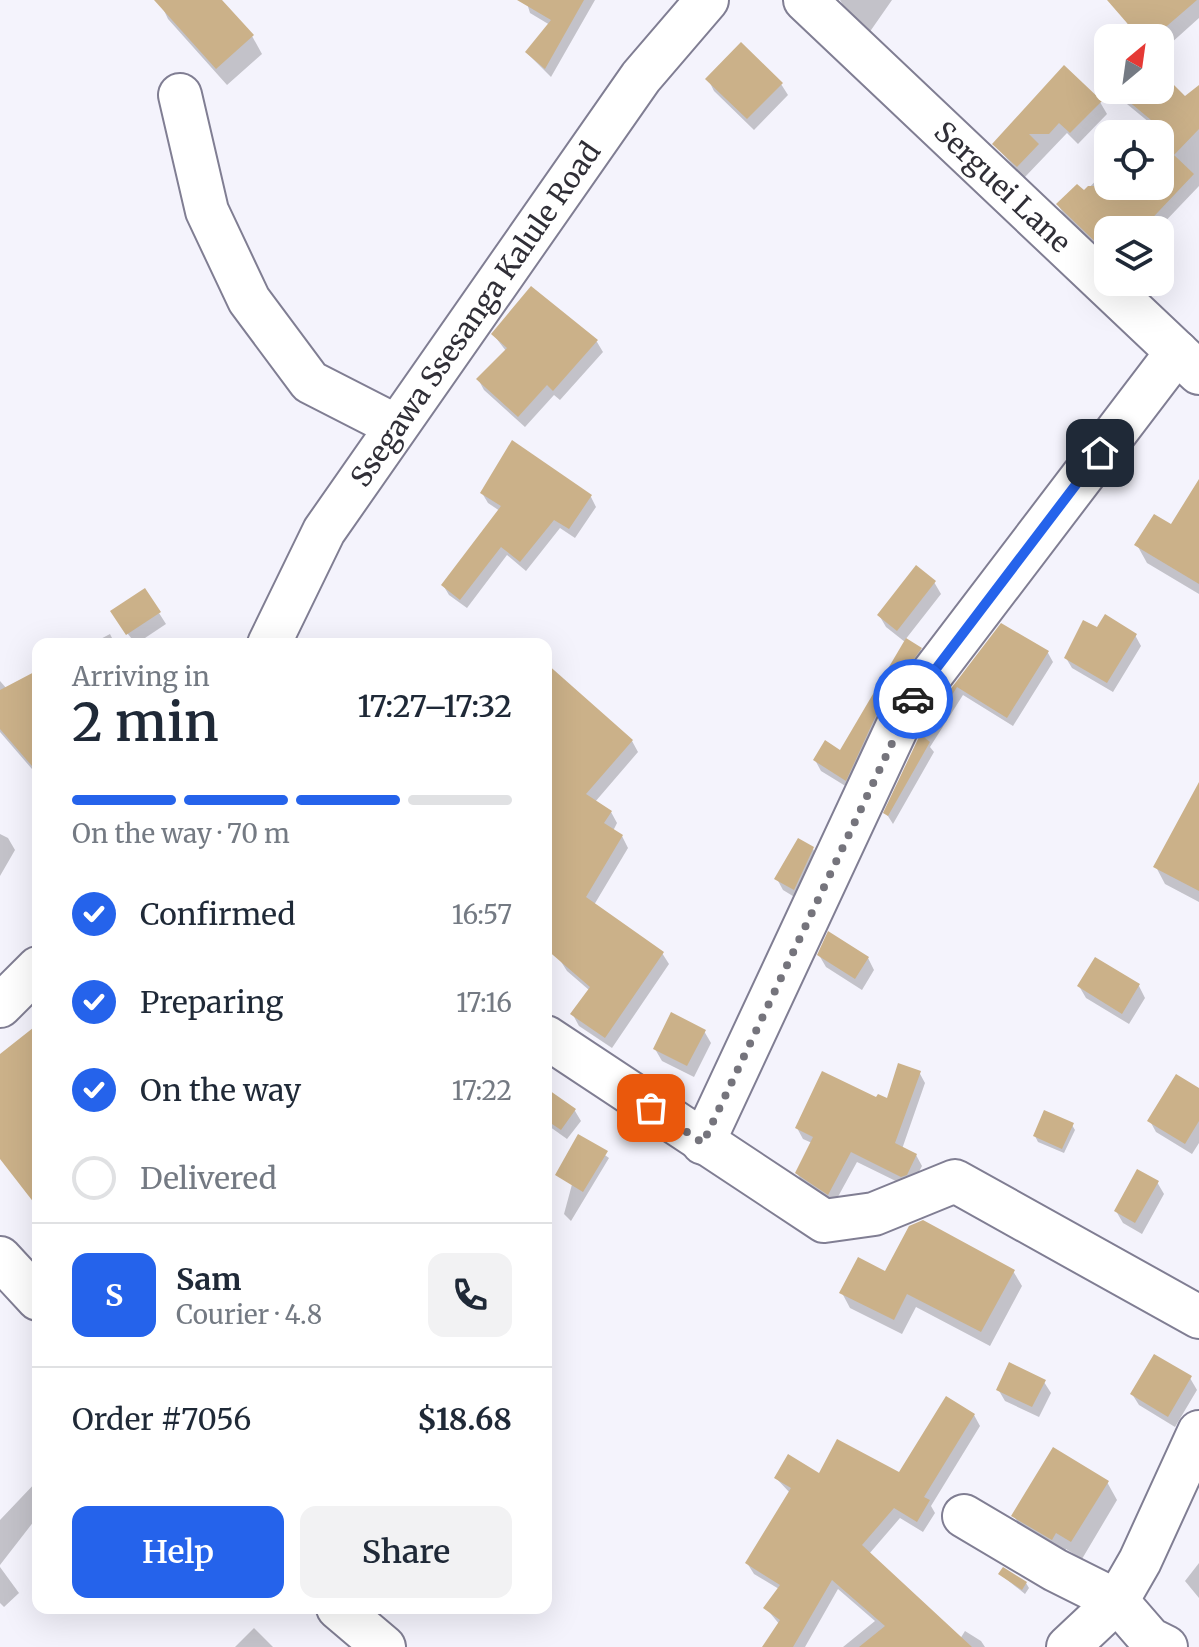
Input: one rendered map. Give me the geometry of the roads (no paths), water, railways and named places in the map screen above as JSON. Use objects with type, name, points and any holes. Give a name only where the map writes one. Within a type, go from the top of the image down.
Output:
[{"type":"street","name":"Ssegawa Ssesanga Kalule Road","points":[[272,638],[324,531],[641,77],[707,0]]},
{"type":"street","name":"Serguei Lane","points":[[805,0],[1188,362]]},
{"type":"street","points":[[180,95],[207,211],[249,300],[310,382],[396,426]]},
{"type":"street","points":[[703,1143],[906,708],[1188,362]]},
{"type":"street","points":[[0,1006],[32,974]]},
{"type":"street","points":[[552,1041],[824,1221],[874,1214],[955,1181],[1199,1317]]},
{"type":"street","points":[[0,1258],[32,1293]]},
{"type":"street","points":[[1068,1647],[1117,1601],[1140,1561],[1199,1432]]},
{"type":"street","points":[[964,1516],[1055,1570],[1117,1601],[1150,1639],[1166,1647]]},
{"type":"street","points":[[345,1614],[384,1647]]}]
